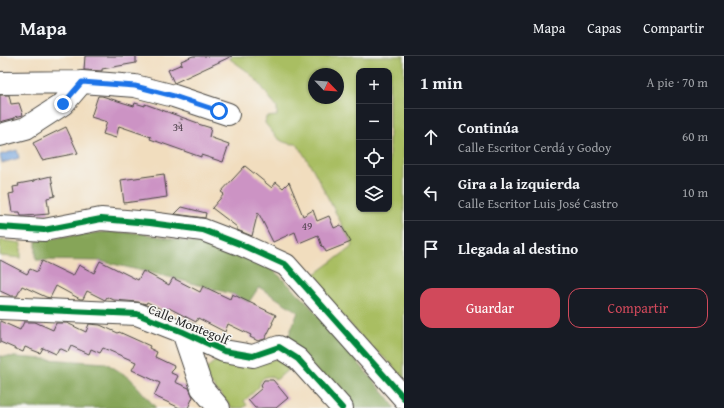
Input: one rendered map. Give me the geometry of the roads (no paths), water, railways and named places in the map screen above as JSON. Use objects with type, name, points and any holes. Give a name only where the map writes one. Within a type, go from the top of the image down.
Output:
[{"type":"street","points":[[0,83],[82,82],[135,86],[174,96],[228,114]]},
{"type":"street","points":[[0,135],[26,128],[63,104],[82,82]]},
{"type":"street","points":[[0,227],[44,230],[101,219],[150,222],[202,230],[242,245],[286,265],[404,398]]},
{"type":"street","name":"Calle Montegolf","points":[[0,308],[137,314],[183,332],[224,351],[253,356],[279,346],[298,359],[342,408]]},
{"type":"street","name":"Calle Montegolf","points":[[183,332],[202,388],[219,408]]},
{"type":"water","points":[[17,150],[19,158],[2,163],[0,155]]}]
